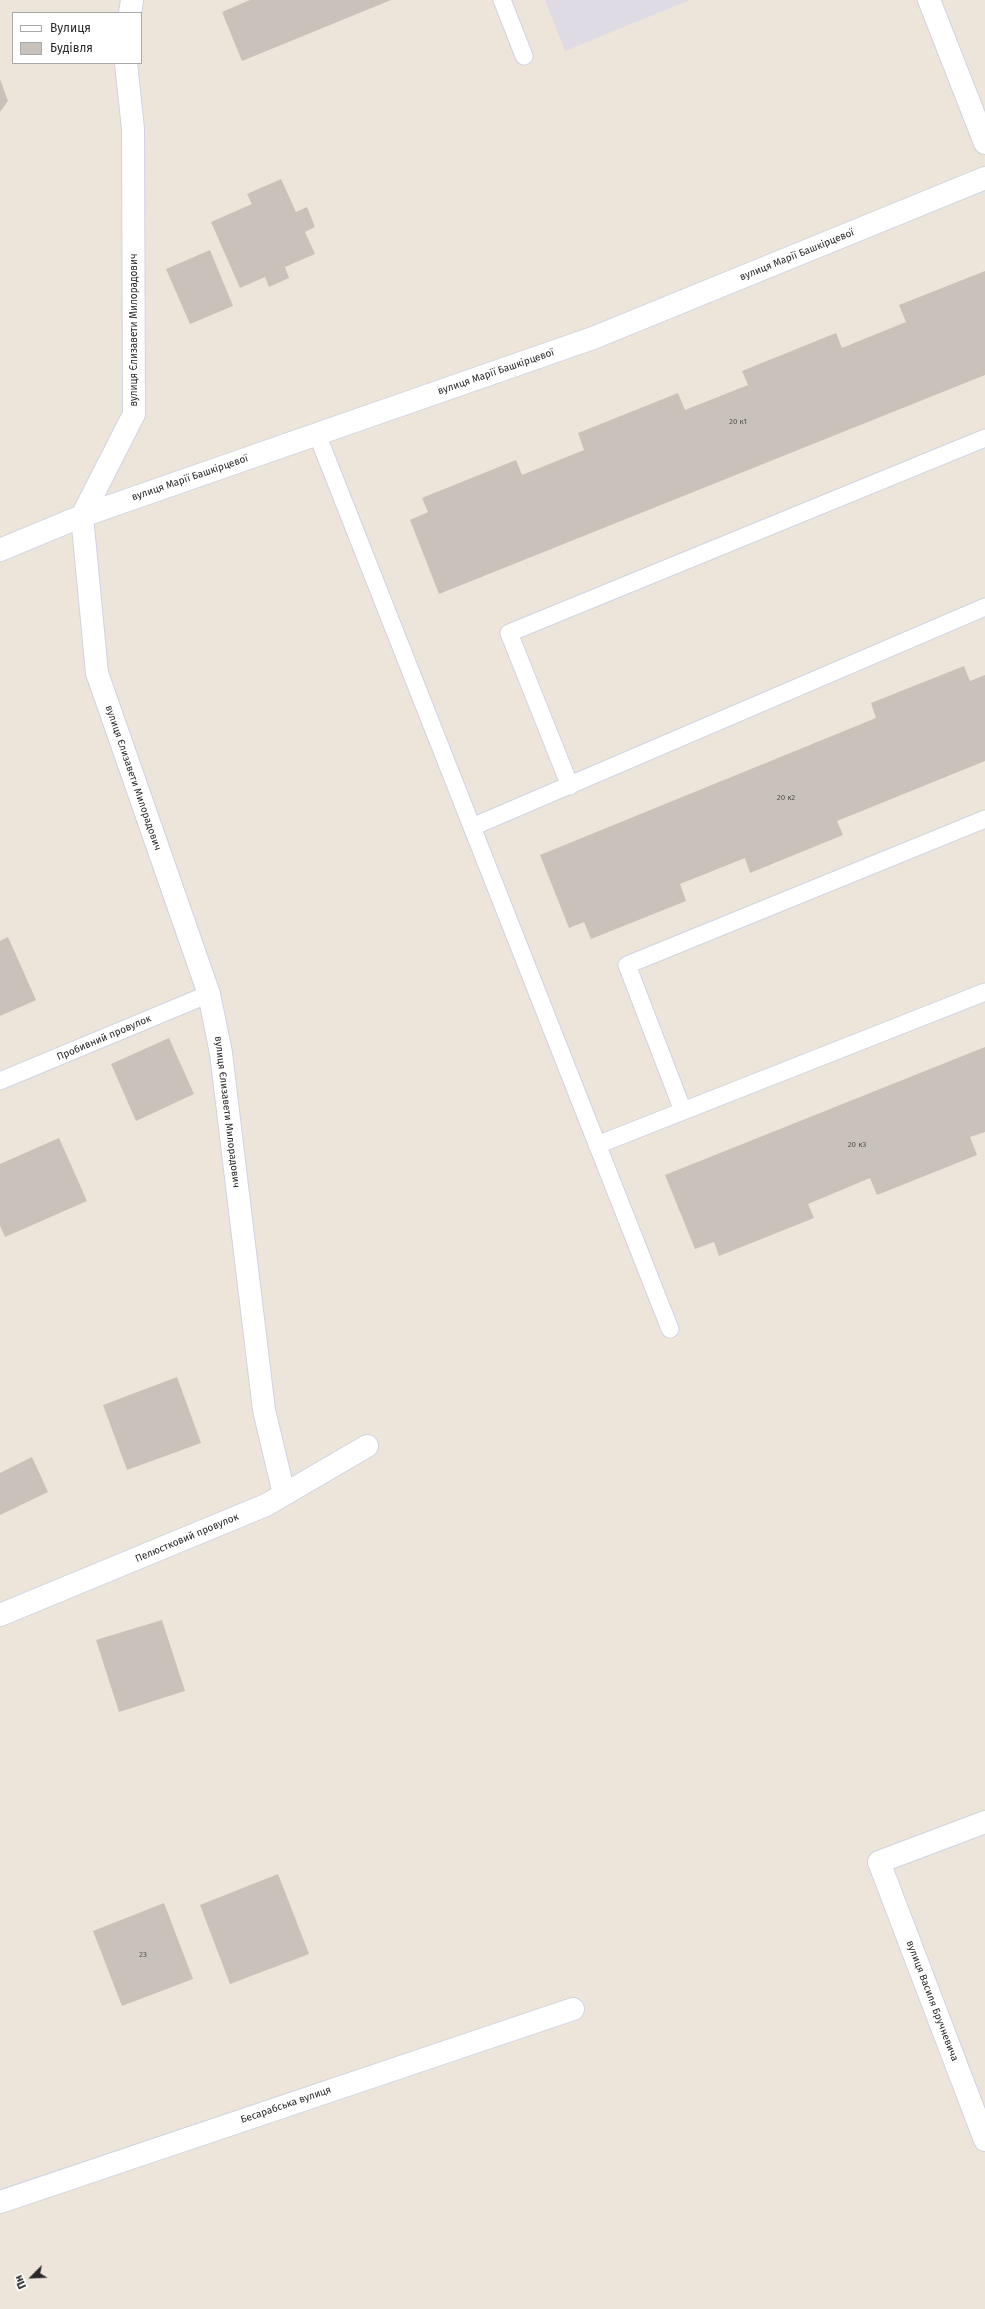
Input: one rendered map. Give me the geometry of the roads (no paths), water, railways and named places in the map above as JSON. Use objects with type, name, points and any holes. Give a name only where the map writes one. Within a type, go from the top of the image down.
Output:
[{"type":"street","points":[[130,12],[132,0]]},
{"type":"street","points":[[929,0],[985,143]]},
{"type":"street","name":"вулиця Єлизавети Милорадович","points":[[126,64],[133,129],[134,414],[82,516],[97,673],[209,994],[221,1053],[264,1410],[284,1494]]},
{"type":"street","name":"вулиця Марії Башкірцевої","points":[[0,550],[82,516],[594,338],[985,178]]},
{"type":"street","name":"Пелюстковий провулок","points":[[0,1615],[266,1505],[367,1446]]},
{"type":"street","name":"вулиця Василя Бручневича","points":[[985,1822],[879,1862],[985,2140]]},
{"type":"street","name":"Бесарабська вулиця","points":[[0,2202],[573,2009]]},
{"type":"lane","points":[[502,0],[524,56]]},
{"type":"lane","points":[[317,434],[670,1329]]},
{"type":"lane","points":[[570,786],[509,633],[985,438]]},
{"type":"lane","points":[[472,827],[985,607]]},
{"type":"lane","points":[[683,1111],[627,965],[985,819]]},
{"type":"lane","points":[[597,1145],[985,992]]},
{"type":"lane","name":"Пробивний провулок","points":[[0,1081],[209,994]]}]
